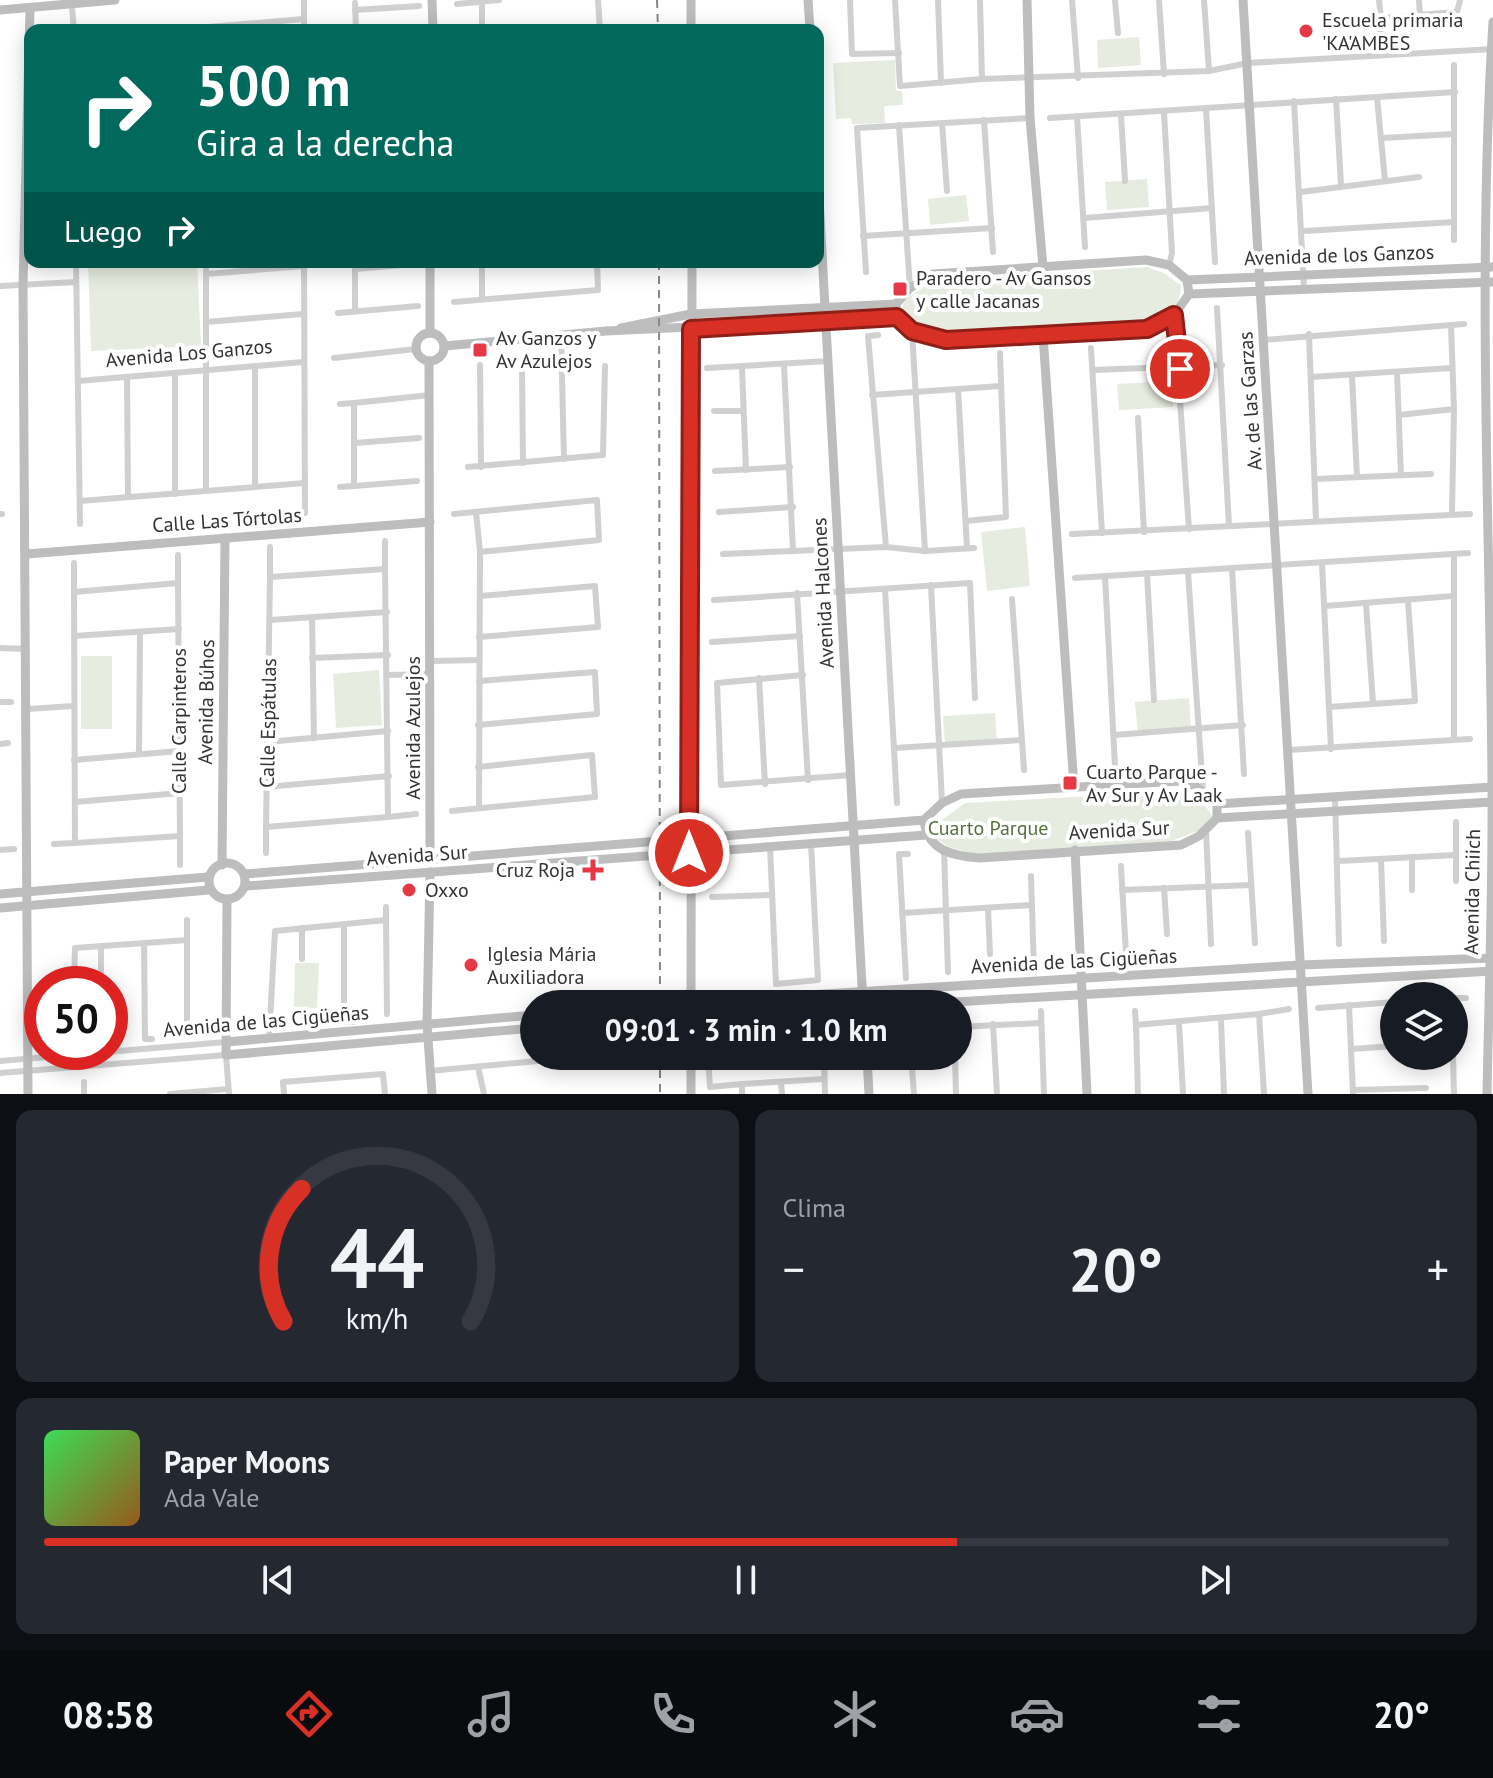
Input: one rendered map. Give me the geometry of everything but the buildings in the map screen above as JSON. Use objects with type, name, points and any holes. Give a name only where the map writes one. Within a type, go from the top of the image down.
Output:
[{"type":"main road","points":[[0,10],[115,0]]},
{"type":"main road","points":[[432,0],[433,24]]},
{"type":"main road","points":[[691,0],[691,24]]},
{"type":"main road","points":[[808,0],[810,24]]},
{"type":"main road","points":[[1027,0],[1026,78],[1043,267]]},
{"type":"main road","name":"Av. de las Garzas","points":[[1243,0],[1254,63],[1261,293],[1268,339],[1280,523],[1274,567],[1293,750],[1290,814]]},
{"type":"main road","points":[[30,8],[30,24]]},
{"type":"main road","name":"Avenida Chiich","points":[[1487,1094],[1492,787],[1490,267],[1486,98],[1493,22]]},
{"type":"main road","points":[[24,245],[28,966]]},
{"type":"main road","points":[[1146,260],[1169,265],[1187,280],[1189,294],[1174,315],[1147,329],[946,340],[912,331],[897,317],[896,304],[910,282],[933,274],[1146,260]]},
{"type":"main road","name":"Avenida de los Ganzos","points":[[1187,280],[1490,267]]},
{"type":"main road","points":[[430,268],[430,333]]},
{"type":"main road","points":[[690,990],[692,268]]},
{"type":"main road","name":"Avenida Halcones","points":[[822,268],[827,307],[842,590],[847,775],[855,840],[862,990]]},
{"type":"main road","name":"Avenida de los Ganzos","points":[[1189,294],[1489,283]]},
{"type":"main road","points":[[445,346],[641,328],[665,324],[691,314],[896,304]]},
{"type":"main road","points":[[665,324],[691,329],[897,317]]},
{"type":"main road","points":[[430,333],[438,335],[445,346],[440,357],[429,361],[422,359],[416,349],[418,339],[430,333]]},
{"type":"main road","points":[[1043,335],[1074,787]]},
{"type":"main road","name":"Avenida Azulejos","points":[[429,361],[430,859]]},
{"type":"main road","name":"Calle Las Tórtolas","points":[[27,554],[430,522]]},
{"type":"main road","name":"Avenida Búhos","points":[[222,865],[225,538]]},
{"type":"main road","points":[[944,851],[926,835],[924,820],[942,798],[961,794],[1179,781],[1203,791],[1217,804],[1492,787]]},
{"type":"main road","points":[[1217,804],[1217,818],[1337,814],[1492,802]]},
{"type":"main road","points":[[1290,814],[1308,1094]]},
{"type":"main road","name":"Avenida Sur","points":[[944,851],[979,858],[1181,845],[1206,834],[1217,818]]},
{"type":"main road","name":"Avenida Sur","points":[[245,874],[924,820]]},
{"type":"main road","name":"Avenida Sur","points":[[246,886],[926,835]]},
{"type":"main road","points":[[604,845],[604,859]]},
{"type":"main road","points":[[1075,850],[1087,1094]]},
{"type":"main road","points":[[209,890],[210,871],[222,865],[233,866],[245,874],[246,886],[227,899]]},
{"type":"main road","name":"Avenida Azulejos","points":[[430,872],[427,1037],[432,1094]]},
{"type":"main road","points":[[0,894],[208,877]]},
{"type":"main road","points":[[0,908],[209,890],[227,899]]},
{"type":"main road","points":[[226,1055],[227,899]]},
{"type":"main road","name":"Avenida de las Cigüeñas","points":[[880,990],[1300,965],[1491,958]]},
{"type":"main road","name":"Avenida de las Cigüeñas","points":[[972,1001],[1491,971]]},
{"type":"main road","name":"Avenida de las Cigüeñas","points":[[226,1042],[520,1016]]},
{"type":"main road","name":"Avenida de las Cigüeñas","points":[[226,1055],[520,1029]]},
{"type":"main road","points":[[28,1070],[28,1094]]},
{"type":"main road","points":[[691,1070],[691,1094]]},
{"type":"main road","points":[[868,1070],[869,1094]]},
{"type":"street","points":[[304,0],[304,24]]},
{"type":"street","points":[[457,4],[499,0]]},
{"type":"street","points":[[598,0],[600,24]]},
{"type":"street","points":[[850,0],[852,54],[899,53]]},
{"type":"street","points":[[895,0],[900,86],[982,79],[1164,74],[1209,71],[1254,63],[1492,49]]},
{"type":"street","points":[[938,0],[941,83]]},
{"type":"street","points":[[980,0],[982,79]]},
{"type":"street","points":[[1072,0],[1078,78]]},
{"type":"street","points":[[1115,0],[1118,33]]},
{"type":"street","points":[[1159,0],[1164,74]]},
{"type":"street","points":[[1204,0],[1209,71]]},
{"type":"street","points":[[1379,0],[1379,54]]},
{"type":"street","points":[[1419,0],[1420,15]]},
{"type":"street","points":[[1381,18],[1457,12],[1460,0]]},
{"type":"street","points":[[482,2],[482,24]]},
{"type":"street","points":[[356,24],[355,6],[419,6]]},
{"type":"street","points":[[72,7],[73,24]]},
{"type":"street","points":[[275,24],[304,19]]},
{"type":"street","points":[[1454,65],[1454,240]]},
{"type":"street","points":[[1050,118],[1455,92]]},
{"type":"street","points":[[1377,97],[1385,181]]},
{"type":"street","points":[[1336,99],[1341,185]]},
{"type":"street","points":[[1294,101],[1304,231],[1304,289]]},
{"type":"street","points":[[1206,109],[1215,262]]},
{"type":"street","points":[[1164,112],[1170,213],[1169,265]]},
{"type":"street","points":[[1121,115],[1125,181]]},
{"type":"street","points":[[1077,116],[1085,247]]},
{"type":"street","points":[[866,272],[857,128],[1030,118]]},
{"type":"street","points":[[984,120],[993,252]]},
{"type":"street","points":[[942,123],[947,191]]},
{"type":"street","points":[[899,125],[910,282]]},
{"type":"street","points":[[1382,138],[1454,134]]},
{"type":"street","points":[[1301,192],[1419,177]]},
{"type":"street","points":[[1084,218],[1212,208]]},
{"type":"street","points":[[1304,231],[1454,222]]},
{"type":"street","points":[[863,236],[992,228]]},
{"type":"street","points":[[76,268],[80,524]]},
{"type":"street","points":[[206,268],[206,491]]},
{"type":"street","points":[[206,274],[265,268]]},
{"type":"street","points":[[304,268],[305,513]]},
{"type":"street","points":[[355,268],[355,311]]},
{"type":"street","points":[[482,268],[482,299]]},
{"type":"street","points":[[454,302],[598,290],[597,268]]},
{"type":"street","points":[[0,286],[76,282]]},
{"type":"street","points":[[338,313],[418,306]]},
{"type":"street","points":[[1217,308],[1229,526]]},
{"type":"street","points":[[206,322],[303,314]]},
{"type":"street","points":[[1174,315],[1189,529]]},
{"type":"street","points":[[1268,339],[1464,324]]},
{"type":"street","points":[[1451,325],[1454,409],[1452,512]]},
{"type":"street","points":[[912,331],[925,551]]},
{"type":"street","points":[[1309,334],[1316,521]]},
{"type":"street","points":[[878,335],[868,336],[886,547]]},
{"type":"street","points":[[561,336],[564,459]]},
{"type":"street","points":[[1091,348],[1102,533]]},
{"type":"street","points":[[334,358],[416,349]]},
{"type":"street","points":[[966,521],[1006,517],[1000,353]]},
{"type":"street","points":[[707,368],[829,361]]},
{"type":"street","name":"Avenida Los Ganzos","points":[[78,381],[303,362]]},
{"type":"street","points":[[480,365],[481,467]]},
{"type":"street","points":[[784,365],[793,551]]},
{"type":"street","points":[[1094,370],[1222,365]]},
{"type":"street","points":[[255,366],[255,487]]},
{"type":"street","points":[[468,467],[603,455],[605,366]]},
{"type":"street","points":[[742,368],[746,470]]},
{"type":"street","points":[[1311,377],[1452,368]]},
{"type":"street","points":[[522,370],[523,463]]},
{"type":"street","points":[[1397,372],[1401,475]]},
{"type":"street","points":[[175,373],[175,494]]},
{"type":"street","points":[[1352,376],[1357,477]]},
{"type":"street","points":[[127,377],[128,497]]},
{"type":"street","points":[[872,395],[1001,386]]},
{"type":"street","points":[[723,554],[886,547],[925,551],[970,548],[958,389]]},
{"type":"street","points":[[340,404],[430,395]]},
{"type":"street","points":[[354,403],[354,486]]},
{"type":"street","points":[[1399,415],[1454,409]]},
{"type":"street","points":[[714,411],[743,411]]},
{"type":"street","points":[[1138,418],[1144,532]]},
{"type":"street","points":[[355,443],[419,438]]},
{"type":"street","points":[[715,471],[790,467]]},
{"type":"street","points":[[1315,479],[1431,474]]},
{"type":"street","points":[[340,487],[417,481]]},
{"type":"street","points":[[80,501],[305,483]]},
{"type":"street","points":[[454,514],[597,500],[599,540],[480,552]]},
{"type":"street","points":[[719,512],[793,507]]},
{"type":"street","points":[[476,512],[480,552],[479,808]]},
{"type":"street","points":[[1072,534],[1452,512],[1470,514]]},
{"type":"street","points":[[385,541],[389,675],[388,817]]},
{"type":"street","name":"Calle Espátulas","points":[[266,853],[270,547]]},
{"type":"street","points":[[1075,578],[1468,553]]},
{"type":"street","name":"Calle Carpinteros","points":[[178,555],[180,865]]},
{"type":"street","points":[[1454,555],[1454,739]]},
{"type":"street","points":[[74,563],[75,843]]},
{"type":"street","points":[[1322,563],[1331,749]]},
{"type":"street","points":[[1232,568],[1244,774]]},
{"type":"street","points":[[270,577],[385,569]]},
{"type":"street","points":[[1188,572],[1203,791]]},
{"type":"street","points":[[1147,573],[1154,700]]},
{"type":"street","points":[[1105,576],[1115,766]]},
{"type":"street","points":[[74,592],[178,583]]},
{"type":"street","points":[[714,600],[970,583],[975,698]]},
{"type":"street","points":[[931,585],[942,798]]},
{"type":"street","points":[[479,637],[598,627],[595,586],[480,596]]},
{"type":"street","points":[[885,589],[897,803]]},
{"type":"street","points":[[797,593],[808,780]]},
{"type":"street","points":[[1325,606],[1453,596]]},
{"type":"street","points":[[1012,599],[1024,770]]},
{"type":"street","points":[[1329,707],[1415,701],[1408,601]]},
{"type":"street","points":[[1366,604],[1373,703]]},
{"type":"street","points":[[270,620],[387,612]]},
{"type":"street","points":[[312,617],[314,738]]},
{"type":"street","points":[[74,636],[179,629]]},
{"type":"street","points":[[139,754],[140,632]]},
{"type":"street","points":[[712,642],[800,636]]},
{"type":"street","points":[[0,648],[27,649]]},
{"type":"street","points":[[312,658],[388,655]]},
{"type":"street","points":[[431,661],[479,660]]},
{"type":"street","points":[[478,725],[597,714],[595,672],[479,681]]},
{"type":"street","points":[[389,675],[431,674]]},
{"type":"street","points":[[803,675],[717,683],[721,785],[765,784],[847,775]]},
{"type":"street","points":[[759,678],[765,784]]},
{"type":"street","points":[[0,702],[11,702]]},
{"type":"street","points":[[27,709],[74,706]]},
{"type":"street","points":[[1114,735],[1243,725]]},
{"type":"street","points":[[267,742],[388,731]]},
{"type":"street","points":[[1293,750],[1470,739]]},
{"type":"street","points":[[895,748],[1021,740]]},
{"type":"street","points":[[0,744],[8,743]]},
{"type":"street","points":[[74,760],[179,751]]},
{"type":"street","points":[[452,811],[595,797],[592,755],[478,767]]},
{"type":"street","points":[[266,787],[389,776]]},
{"type":"street","points":[[75,802],[180,793]]},
{"type":"street","points":[[1335,797],[1339,944]]},
{"type":"street","points":[[266,827],[416,814]]},
{"type":"street","points":[[1456,822],[1456,881]]},
{"type":"street","points":[[1248,833],[1255,943]]},
{"type":"street","points":[[1206,834],[1211,944]]},
{"type":"street","points":[[54,844],[180,836]]},
{"type":"street","points":[[770,846],[776,984],[818,980],[811,843]]},
{"type":"street","points":[[0,850],[14,849]]},
{"type":"street","points":[[944,851],[948,972]]},
{"type":"street","points":[[906,978],[899,854],[908,854]]},
{"type":"street","points":[[1339,861],[1455,855]]},
{"type":"street","points":[[1412,857],[1412,890]]},
{"type":"street","name":"Avenida Azulejos","points":[[430,859],[430,872]]},
{"type":"street","points":[[1381,859],[1384,941]]},
{"type":"street","points":[[1121,866],[1126,954]]},
{"type":"street","points":[[1031,876],[1034,970]]},
{"type":"street","points":[[1122,890],[1251,885]]},
{"type":"street","points":[[1164,888],[1167,934]]},
{"type":"street","points":[[712,897],[772,895]]},
{"type":"street","points":[[902,913],[1032,905]]},
{"type":"street","points":[[386,907],[387,1014]]},
{"type":"street","points":[[988,908],[990,954]]},
{"type":"street","points":[[187,920],[187,1033]]},
{"type":"street","points":[[275,931],[386,920]]},
{"type":"street","points":[[269,1039],[275,921]]},
{"type":"street","points":[[344,924],[344,1022],[354,1022]]},
{"type":"street","points":[[302,928],[302,959]]},
{"type":"street","points":[[74,966],[75,948],[187,940]]},
{"type":"street","points":[[144,943],[145,1039],[152,1039]]},
{"type":"street","points":[[101,946],[101,966]]},
{"type":"street","points":[[1318,1008],[1380,1003]]},
{"type":"street","points":[[1349,1005],[1353,1092],[1426,1088]]},
{"type":"street","points":[[1136,1025],[1221,1020],[1289,1009]]},
{"type":"street","points":[[1041,1011],[1044,1094]]},
{"type":"street","points":[[1135,1011],[1138,1094]]},
{"type":"street","points":[[1259,1014],[1264,1094]]},
{"type":"street","points":[[1221,1020],[1224,1094]]},
{"type":"street","points":[[972,1026],[1041,1023]]},
{"type":"street","points":[[1179,1023],[1183,1094]]},
{"type":"street","points":[[993,1024],[997,1094]]},
{"type":"street","name":"Avenida de las Cigüeñas","points":[[128,1050],[226,1042]]},
{"type":"street","points":[[1352,1049],[1380,1047]]},
{"type":"street","points":[[170,1094],[228,1092],[226,1055]]},
{"type":"street","name":"Avenida de las Cigüeñas","points":[[128,1063],[226,1055]]},
{"type":"street","name":"Avenida de las Cigüeñas","points":[[0,1061],[24,1064]]},
{"type":"street","points":[[429,1071],[520,1063]]},
{"type":"street","name":"Avenida de las Cigüeñas","points":[[0,1073],[24,1065]]},
{"type":"street","points":[[478,1067],[484,1094]]},
{"type":"street","points":[[709,1070],[710,1087],[824,1079]]},
{"type":"street","points":[[824,1070],[825,1094]]},
{"type":"street","points":[[912,1070],[914,1094]]},
{"type":"street","points":[[955,1070],[956,1094]]},
{"type":"street","points":[[1453,1070],[1454,1094]]},
{"type":"street","points":[[284,1094],[283,1082],[383,1074],[385,1094]]},
{"type":"street","points":[[84,1082],[84,1094]]},
{"type":"street","points":[[781,1082],[782,1094]]},
{"type":"street","points":[[742,1084],[742,1094]]},
{"type":"green space","points":[[1139,37],[1141,65],[1098,68],[1097,40]]},
{"type":"green space","points":[[895,60],[896,91],[902,91],[903,105],[884,106],[885,123],[852,124],[851,118],[836,119],[833,63]]},
{"type":"green space","points":[[1147,179],[1149,207],[1107,210],[1105,182]]},
{"type":"green space","points":[[966,195],[969,221],[930,225],[928,199]]},
{"type":"green space","points":[[1147,267],[1166,274],[1181,286],[1180,295],[1168,313],[1139,326],[947,336],[909,323],[902,308],[905,300],[934,280]]},
{"type":"green space","points":[[88,268],[197,268],[201,346],[91,351]]},
{"type":"green space","points":[[1172,381],[1173,407],[1119,410],[1117,384]]},
{"type":"green space","points":[[1025,527],[1030,586],[987,591],[981,532]]},
{"type":"green space","points":[[81,656],[112,656],[112,729],[81,729]]},
{"type":"green space","points":[[379,670],[382,725],[336,728],[333,674]]},
{"type":"green space","points":[[1189,698],[1191,730],[1138,735],[1135,702]]},
{"type":"green space","points":[[995,713],[997,741],[945,744],[943,716]]},
{"type":"green space","name":"Cuarto Parque","points":[[1178,791],[1194,798],[1212,816],[1200,830],[1171,841],[980,856],[949,847],[932,836],[931,828],[965,803]]},
{"type":"green space","points":[[295,963],[319,963],[317,1008],[294,1007]]},
{"type":"railway","points":[[657,0],[658,24]]},
{"type":"railway","points":[[659,268],[660,990]]},
{"type":"railway","points":[[660,1070],[660,1094]]},
{"type":"place","name":"Escuela primaria 'KA'AMBES","points":[[1306,31]]},
{"type":"place","name":"Paradero - Av Gansos y calle Jacanas","points":[[900,289]]},
{"type":"place","name":"Av Ganzos y Av Azulejos","points":[[480,350]]},
{"type":"place","name":"Cuarto Parque - Av Sur y Av Laak","points":[[1070,783]]},
{"type":"place","name":"Cruz Roja","points":[[593,870]]},
{"type":"place","name":"Oxxo","points":[[409,890]]},
{"type":"place","name":"Iglesia Mária Auxiliadora","points":[[471,965]]},
{"type":"route","points":[[689,853],[691,329],[897,317],[912,331],[946,340],[1147,329],[1174,315],[1180,369]]}]
